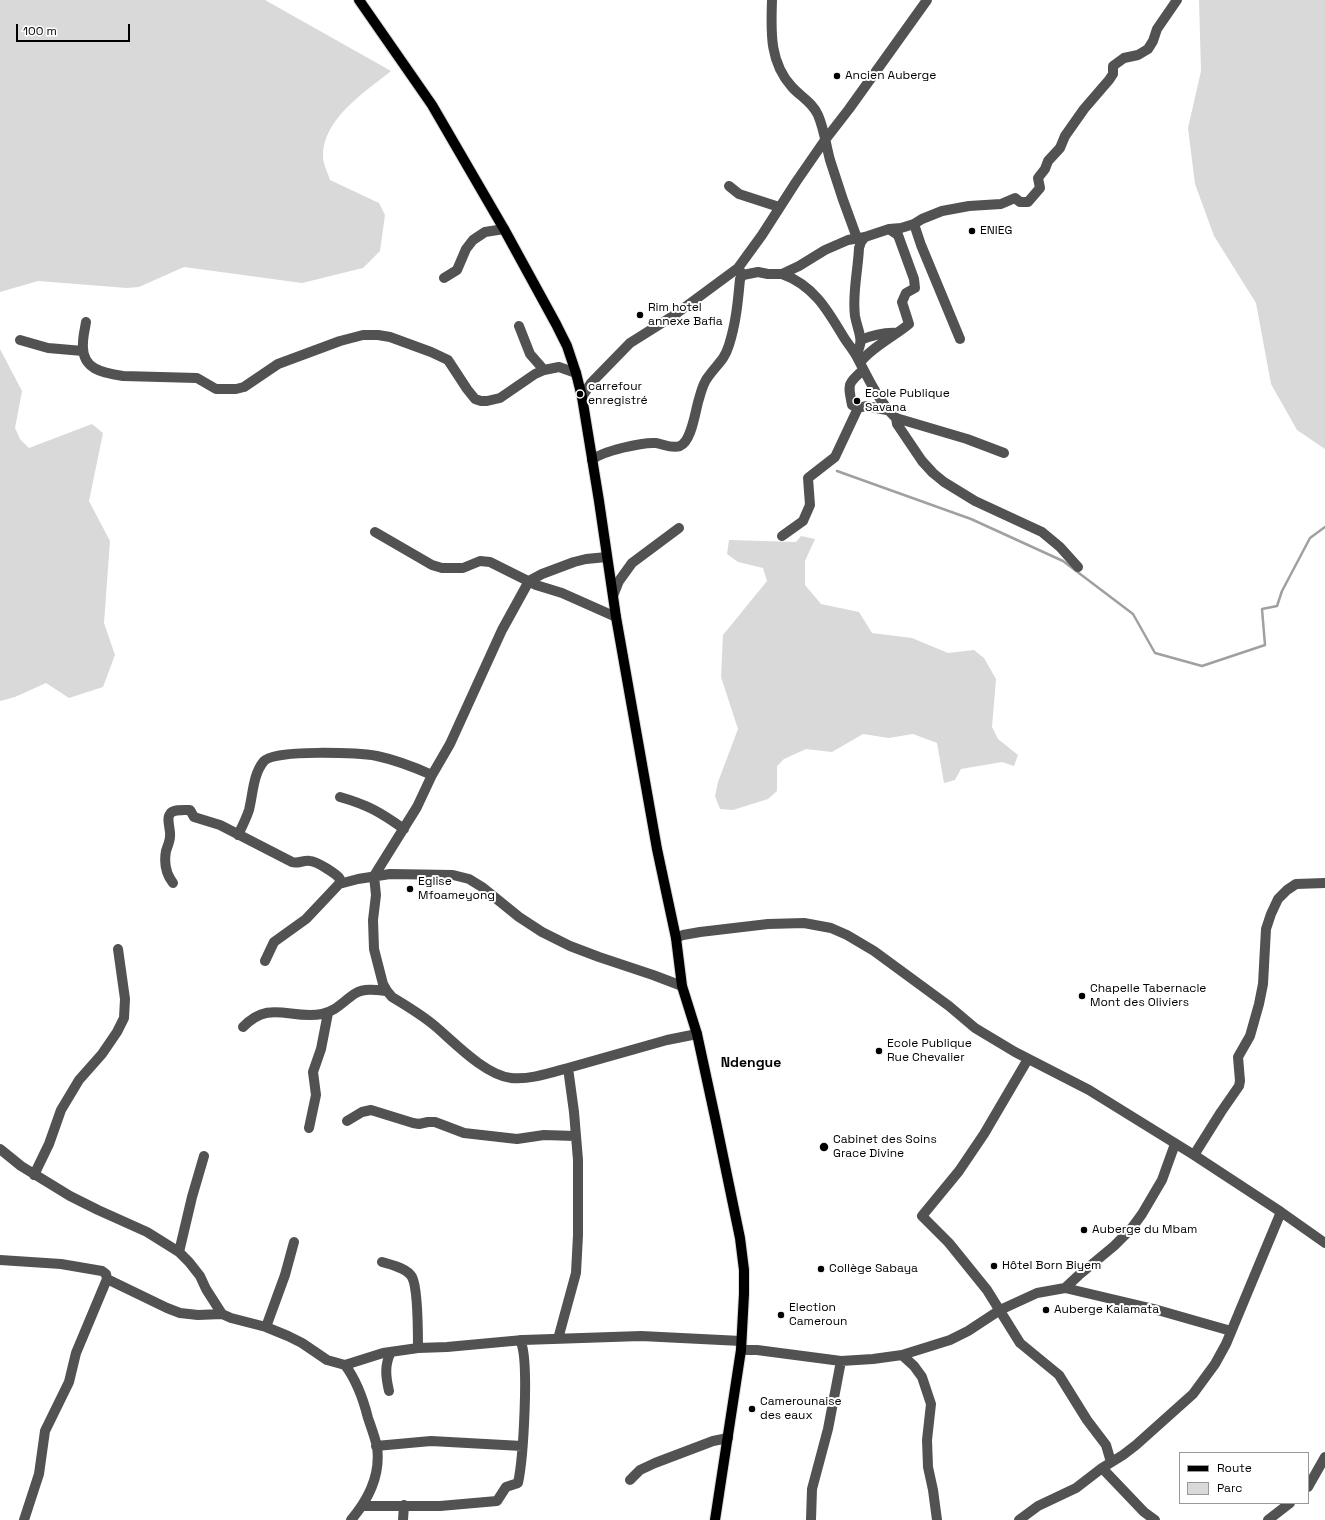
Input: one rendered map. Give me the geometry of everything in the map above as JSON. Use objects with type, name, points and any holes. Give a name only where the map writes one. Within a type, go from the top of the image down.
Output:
[{"type":"main road","points":[[359,0],[432,105],[504,229],[567,346],[582,397],[616,617],[657,849],[676,938],[682,986],[697,1034],[740,1238],[744,1270],[741,1345],[715,1520]]},
{"type":"street","points":[[772,0],[771,36],[776,62],[790,85],[798,94],[812,104],[818,116],[841,197],[861,237],[854,299],[855,316],[861,340],[860,363]]},
{"type":"street","points":[[582,397],[591,383],[630,343],[740,271],[779,207],[825,140],[927,0]]},
{"type":"street","points":[[782,274],[799,266],[830,247],[889,229],[901,228],[914,224],[942,211],[969,206],[1001,204],[1015,198],[1024,203],[1032,198],[1040,188],[1038,178],[1048,161],[1060,148],[1065,136],[1084,109],[1110,80],[1113,74],[1113,66],[1124,58],[1138,55],[1148,49],[1153,41],[1157,29],[1177,0]]},
{"type":"street","points":[[729,186],[739,194],[779,207]]},
{"type":"street","points":[[914,224],[921,245],[960,339]]},
{"type":"street","points":[[444,278],[457,270],[466,249],[473,240],[485,232],[504,229]]},
{"type":"street","points":[[887,410],[866,406],[858,408],[852,405],[849,389],[850,381],[865,356],[909,324],[902,302],[906,293],[915,288],[914,279],[898,235],[889,229]]},
{"type":"street","points":[[740,271],[790,276],[818,298],[860,363],[887,410],[896,418],[967,439],[1004,453]]},
{"type":"street","points":[[592,460],[596,456],[615,450],[646,443],[663,444],[674,447],[682,445],[686,441],[692,427],[707,378],[722,362],[726,354],[736,314],[740,271]]},
{"type":"street","points":[[86,322],[83,351],[86,360],[91,366],[112,375],[128,377],[197,378],[216,389],[228,390],[244,387],[270,368],[282,362],[340,341],[363,335],[390,336],[432,352],[448,360],[467,390],[475,399],[487,401],[500,398],[535,374],[544,370],[559,367],[576,373]]},
{"type":"street","points":[[519,326],[530,354],[544,370]]},
{"type":"street","points":[[861,340],[874,334],[884,334],[890,332],[898,333]]},
{"type":"street","points":[[20,340],[48,348],[83,351]]},
{"type":"street","points":[[782,536],[803,521],[810,505],[808,478],[835,457],[858,408]]},
{"type":"street","points":[[896,418],[897,424],[922,461],[933,473],[944,482],[975,501],[1042,532],[1060,547],[1078,567]]},
{"type":"street","points":[[613,596],[619,581],[632,563],[679,528]]},
{"type":"street","points":[[375,532],[432,565],[442,568],[463,568],[484,560],[529,582],[562,593],[616,617]]},
{"type":"street","points":[[607,557],[586,559],[569,564],[542,574],[529,582],[502,630],[450,744],[432,775],[417,807],[374,876],[376,895],[373,920],[374,949],[380,976],[387,991],[392,997],[425,1018],[478,1063],[502,1076],[510,1078],[529,1077],[568,1068],[667,1040],[697,1034]]},
{"type":"street","points":[[238,835],[246,820],[258,769],[267,758],[317,752],[365,754],[398,762],[432,775]]},
{"type":"street","points":[[340,797],[366,805],[382,813],[404,829]]},
{"type":"street","points":[[173,883],[167,873],[166,852],[170,836],[168,819],[170,813],[190,810],[194,817],[214,822],[292,862],[298,864],[302,861],[313,861],[337,874],[340,879],[339,884]]},
{"type":"street","points":[[265,961],[274,942],[306,919],[339,884],[390,874],[453,875],[469,879],[482,887],[519,917],[542,932],[599,957],[682,986]]},
{"type":"street","points":[[1194,1155],[1239,1086],[1238,1057],[1250,1036],[1259,1004],[1266,929],[1278,899],[1296,884],[1325,883]]},
{"type":"street","points":[[676,938],[683,935],[700,932],[768,924],[804,923],[831,928],[854,938],[949,1006],[975,1028],[1028,1059],[1089,1090],[1194,1155],[1281,1212],[1325,1244]]},
{"type":"street","points":[[34,1174],[49,1144],[61,1110],[79,1080],[106,1049],[124,1018],[125,998],[118,950]]},
{"type":"street","points":[[243,1026],[250,1019],[262,1013],[280,1012],[308,1016],[328,1013],[356,993],[364,990],[387,991]]},
{"type":"street","points":[[309,1128],[316,1095],[313,1072],[321,1049],[328,1013]]},
{"type":"street","points":[[1028,1059],[984,1134],[959,1170],[922,1216],[969,1267],[987,1290],[1020,1343],[1059,1375],[1087,1420],[1106,1445],[1106,1465],[1139,1507],[1154,1520]]},
{"type":"street","points":[[558,1339],[576,1273],[577,1258],[579,1188],[574,1112],[568,1068]]},
{"type":"street","points":[[348,1121],[362,1112],[371,1110],[413,1123],[419,1124],[435,1122],[464,1134],[517,1139],[544,1135],[576,1136]]},
{"type":"street","points":[[1065,1288],[1114,1246],[1131,1229],[1142,1214],[1162,1180],[1175,1144]]},
{"type":"street","points":[[0,1149],[21,1166],[84,1203],[147,1232],[179,1252],[200,1276],[206,1289],[222,1314]]},
{"type":"street","points":[[179,1252],[192,1197],[204,1156]]},
{"type":"street","points":[[1019,1520],[1038,1506],[1076,1488],[1106,1465],[1123,1455],[1193,1394],[1226,1344],[1281,1212]]},
{"type":"street","points":[[266,1327],[286,1275],[294,1242]]},
{"type":"street","points":[[0,1260],[61,1264],[102,1271],[106,1274],[107,1279],[76,1354],[69,1382],[45,1431],[39,1474],[24,1520]]},
{"type":"street","points":[[382,1262],[404,1270],[412,1276],[415,1285],[418,1348]]},
{"type":"street","points":[[107,1279],[180,1313],[198,1315],[222,1314],[231,1318],[266,1327],[302,1343],[327,1360],[345,1365],[376,1355],[418,1348],[447,1347],[520,1340],[641,1336],[741,1345],[757,1350],[841,1361],[873,1359],[902,1355],[950,1340],[968,1331],[1000,1310],[1037,1293],[1065,1288],[1154,1309],[1231,1331]]},
{"type":"street","points":[[363,1506],[440,1506],[497,1502],[506,1487],[518,1483],[522,1446],[524,1378],[522,1344],[520,1340]]},
{"type":"street","points":[[390,1391],[386,1366],[391,1352]]},
{"type":"street","points":[[902,1355],[914,1366],[922,1377],[931,1404],[927,1446],[928,1467],[933,1490],[936,1520]]},
{"type":"street","points":[[811,1520],[812,1489],[827,1433],[841,1361]]},
{"type":"street","points":[[345,1365],[357,1385],[376,1446],[376,1472],[368,1496],[363,1506],[351,1520]]},
{"type":"street","points":[[630,1480],[640,1470],[655,1463],[712,1441],[728,1438]]},
{"type":"street","points":[[376,1446],[431,1441],[522,1446]]},
{"type":"street","points":[[1309,1485],[1325,1457]]},
{"type":"street","points":[[1268,1520],[1289,1504]]},
{"type":"street","points":[[403,1520],[404,1505]]},
{"type":"green space","points":[[0,0],[265,0],[391,71],[358,97],[337,119],[330,130],[325,143],[323,157],[330,180],[379,203],[385,215],[380,251],[363,268],[302,283],[184,267],[139,287],[127,288],[38,281],[0,292]]},
{"type":"green space","points":[[1199,0],[1325,0],[1325,449],[1297,430],[1271,384],[1256,303],[1214,236],[1195,184],[1188,128],[1201,71]]},
{"type":"green space","points":[[0,349],[22,391],[15,428],[20,439],[29,448],[92,424],[103,433],[89,501],[110,541],[104,623],[115,655],[103,687],[69,698],[46,683],[15,697],[0,701]]},
{"type":"green space","points":[[801,536],[815,539],[805,561],[805,585],[821,604],[859,612],[872,633],[912,638],[948,653],[974,650],[984,658],[996,679],[992,727],[998,739],[1018,755],[1014,766],[1002,762],[961,769],[955,780],[944,783],[937,743],[913,734],[889,738],[863,734],[832,752],[806,749],[784,759],[777,766],[777,791],[768,799],[733,810],[720,809],[715,796],[718,782],[738,729],[721,677],[723,635],[767,581],[763,568],[738,562],[727,554],[729,540],[796,542]]},
{"type":"waterway","points":[[837,471],[971,519],[1063,561],[1133,614],[1155,653],[1202,666],[1265,645],[1262,609],[1277,606],[1282,591],[1310,538],[1325,527]]},
{"type":"place","name":"Ancien Auberge","points":[[837,76]]},
{"type":"place","name":"ENIEG","points":[[972,231]]},
{"type":"place","name":"Rim hotel annexe Bafia","points":[[640,315]]},
{"type":"place","name":"carrefour enregistré","points":[[580,394]]},
{"type":"place","name":"Ecole Publique Savana","points":[[857,401]]},
{"type":"place","name":"Eglise Mfoameyong","points":[[410,889]]},
{"type":"place","name":"Chapelle Tabernacle Mont des Oliviers","points":[[1082,996]]},
{"type":"place","name":"Ecole Publique Rue Chevalier","points":[[879,1051]]},
{"type":"place","name":"Cabinet des Soins Grace Divine","points":[[824,1147]]},
{"type":"place","name":"Auberge du Mbam","points":[[1084,1230]]},
{"type":"place","name":"Hôtel Born Biyem","points":[[994,1266]]},
{"type":"place","name":"Collège Sabaya","points":[[821,1269]]},
{"type":"place","name":"Auberge Kalamata","points":[[1046,1310]]},
{"type":"place","name":"Election Cameroun","points":[[781,1315]]},
{"type":"place","name":"Camerounaise des eaux","points":[[752,1409]]},
{"type":"district","name":"Ndengue","points":[[751,1063]]}]
